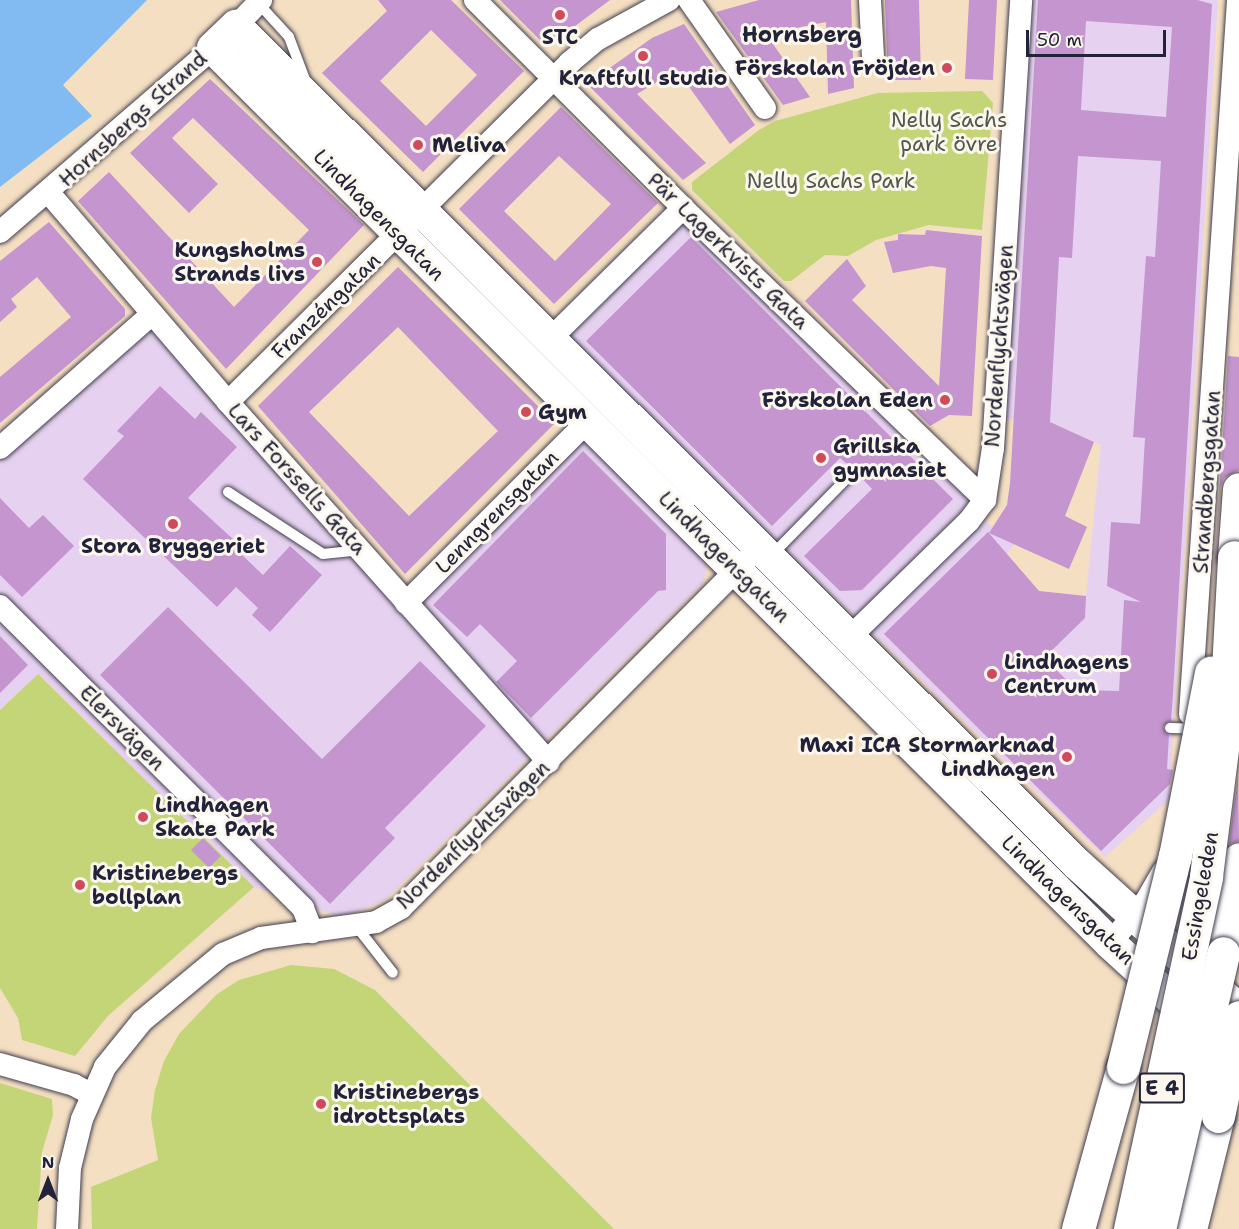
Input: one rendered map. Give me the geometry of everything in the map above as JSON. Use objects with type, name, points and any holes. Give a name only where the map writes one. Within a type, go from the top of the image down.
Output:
[{"type":"highway","name":"E 4","points":[[1234,557],[1239,489]]},
{"type":"highway","points":[[1078,1229],[1092,1188],[1175,856],[1234,557]]},
{"type":"highway","name":"Essingeleden","points":[[1130,1229],[1206,876],[1225,725],[1234,557]]},
{"type":"highway","name":"Essingeleden","points":[[1159,1229],[1205,1040],[1239,859]]},
{"type":"highway","points":[[1190,1229],[1239,1017]]},
{"type":"highway","points":[[1087,1229],[1092,1188]]},
{"type":"street","name":"Pär Lagerkvists Gata","points":[[475,0],[683,208],[985,500]]},
{"type":"street","name":"Franzéngatan","points":[[228,402],[554,78],[598,39],[669,0]]},
{"type":"street","points":[[689,0],[765,108]]},
{"type":"street","points":[[870,0],[873,58]]},
{"type":"street","name":"Nordenflychtsvägen","points":[[850,637],[969,521],[985,500],[993,448],[1021,0]]},
{"type":"street","name":"Strandbergsgatan","points":[[1110,943],[1146,901],[1173,853],[1179,728],[1227,270],[1238,0]]},
{"type":"street","name":"Hornsbergs Strand","points":[[0,232],[49,193],[213,48],[260,2]]},
{"type":"street","name":"Lindhagensgatan","points":[[236,26],[1133,915],[1239,1010]]},
{"type":"street","name":"Lindhagensgatan","points":[[213,48],[1110,943],[1239,1062]]},
{"type":"street","name":"Lars Forssells Gata","points":[[49,193],[228,402],[549,762]]},
{"type":"street","points":[[550,339],[683,208]]},
{"type":"street","points":[[0,448],[152,314]]},
{"type":"street","name":"Lenngrensgatan","points":[[406,603],[588,421]]},
{"type":"street","name":"Nordenflychtsvägen","points":[[67,1229],[70,1168],[92,1094],[123,1043],[187,981],[223,954],[261,938],[357,927],[376,922],[401,908],[549,762],[736,571],[765,552]]},
{"type":"street","name":"Elersvägen","points":[[0,606],[303,908],[312,932]]},
{"type":"street","points":[[0,1064],[75,1085],[92,1094]]},
{"type":"lane","points":[[260,2],[290,38],[313,102]]},
{"type":"lane","points":[[765,552],[849,476]]},
{"type":"lane","points":[[228,492],[323,554],[359,550]]},
{"type":"lane","points":[[1179,728],[1238,732]]},
{"type":"lane","points":[[357,927],[393,973]]},
{"type":"shaded area","points":[[1018,0],[1218,0],[1169,800],[1105,857],[559,332],[683,210],[980,496],[977,514],[1014,545],[1007,554],[1039,591],[1086,596],[1101,445],[1050,422],[987,418]]},
{"type":"shaded area","points":[[151,314],[407,606],[584,429],[707,556],[704,582],[386,899],[341,917],[254,887],[38,674],[0,710],[0,449]]},
{"type":"green space","name":"Nelly Sachs Park","points":[[982,91],[993,103],[982,230],[929,225],[876,240],[848,256],[825,255],[791,281],[784,281],[692,190],[692,182],[759,130],[775,121],[878,93]]},
{"type":"green space","points":[[38,674],[254,887],[108,1016],[75,1056],[22,1040],[18,1018],[0,988],[0,710]]},
{"type":"green space","name":"Kristinebergs idrottsplats","points":[[291,965],[334,969],[375,990],[614,1229],[92,1229],[91,1187],[158,1160],[151,1118],[155,1090],[164,1061],[179,1034],[216,995],[239,980]]},
{"type":"green space","points":[[0,1083],[52,1099],[53,1115],[42,1152],[37,1229],[0,1229]]},
{"type":"water","points":[[0,0],[147,0],[63,85],[92,116],[0,187]]},
{"type":"building","points":[[378,0],[451,0],[524,71],[423,172],[322,73],[387,11]],"holes":[[[431,30],[477,75],[426,126],[380,81]]]},
{"type":"building","points":[[500,0],[610,0],[547,47]]},
{"type":"building","points":[[759,0],[851,0],[854,88],[828,94],[826,22],[766,34],[810,97],[783,105],[716,12]]},
{"type":"building","points":[[885,0],[919,0],[921,80],[888,80]]},
{"type":"building","points":[[969,0],[997,0],[993,80],[965,79]]},
{"type":"building","points":[[1038,0],[1197,0],[1212,4],[1173,694],[1171,721],[1163,727],[1169,735],[1167,769],[1173,770],[1170,784],[1101,851],[884,634],[988,532],[1039,591],[1086,596],[1085,618],[1044,658],[1077,690],[1119,691],[1124,600],[1141,602],[1107,586],[1111,522],[1140,524],[1145,438],[1133,437],[1146,256],[1155,257],[1161,161],[1078,156],[1072,258],[1059,257],[1050,422],[1094,442],[1065,516],[1087,527],[1069,569],[989,533],[1007,505]],"holes":[[[1086,21],[1172,27],[1166,117],[1081,110]]]},
{"type":"building","points":[[684,24],[755,125],[730,144],[677,70],[637,94],[706,163],[683,180],[587,84],[652,38]]},
{"type":"building","points":[[210,79],[364,225],[226,369],[78,201],[109,172],[234,307],[309,230],[193,118],[172,138],[218,184],[189,213],[130,153]]},
{"type":"building","points":[[561,107],[658,203],[554,304],[459,209]],"holes":[[[559,156],[611,204],[555,261],[504,211]]]},
{"type":"building","points":[[49,222],[125,309],[125,316],[0,423],[0,377],[71,317],[37,277],[11,299],[17,307],[0,322],[0,261]]},
{"type":"building","points":[[926,230],[982,236],[972,416],[949,415],[930,426],[805,301],[847,259],[866,286],[852,300],[939,386],[946,268],[931,266],[893,273],[884,242],[898,240],[898,234],[925,235]]},
{"type":"building","points":[[691,237],[953,499],[862,590],[840,591],[804,556],[872,489],[854,470],[840,458],[772,526],[586,341]]},
{"type":"building","points":[[398,267],[555,423],[405,574],[258,406]],"holes":[[[398,327],[498,431],[409,516],[309,412]]]},
{"type":"building","points":[[1228,356],[1239,357],[1239,470],[1224,478],[1220,488],[1209,655]]},
{"type":"building","name":"Stora Bryggeriet","points":[[160,386],[195,419],[201,412],[237,447],[188,498],[245,550],[241,554],[263,575],[290,546],[322,575],[270,632],[252,615],[258,608],[236,587],[217,607],[83,479],[124,436],[117,431]]},
{"type":"building","points":[[583,451],[666,534],[666,590],[658,591],[531,718],[496,682],[517,661],[480,624],[467,637],[433,605]]},
{"type":"building","points":[[0,498],[29,528],[43,515],[74,546],[22,597],[0,575]]},
{"type":"building","points":[[168,607],[322,759],[420,661],[486,726],[385,828],[395,838],[330,904],[100,675]]},
{"type":"building","points":[[0,636],[28,665],[0,693]]},
{"type":"building","points":[[1238,775],[1239,841],[1229,844]]},
{"type":"building","points":[[203,838],[221,856],[209,868],[191,850]]},
{"type":"place","name":"STC","points":[[560,15]]},
{"type":"place","name":"Kraftfull studio","points":[[643,56]]},
{"type":"place","name":"Förskolan Fröjden","points":[[947,68]]},
{"type":"place","name":"Meliva","points":[[418,145]]},
{"type":"place","name":"Kungsholms Strands livs","points":[[317,262]]},
{"type":"place","name":"Förskolan Eden","points":[[945,400]]},
{"type":"place","name":"Gym","points":[[526,412]]},
{"type":"place","name":"Grillska gymnasiet","points":[[821,458]]},
{"type":"place","name":"Stora Bryggeriet","points":[[173,524]]},
{"type":"place","name":"Lindhagens Centrum","points":[[992,674]]},
{"type":"place","name":"Maxi ICA Stormarknad Lindhagen","points":[[1067,757]]},
{"type":"place","name":"Lindhagen Skate Park","points":[[143,817]]},
{"type":"place","name":"Kristinebergs bollplan","points":[[80,885]]},
{"type":"place","name":"Kristinebergs idrottsplats","points":[[321,1104]]},
{"type":"district","name":"Hornsberg","points":[[802,35]]},
{"type":"park label","name":"Nelly Sachs park övre","points":[[949,132]]}]
